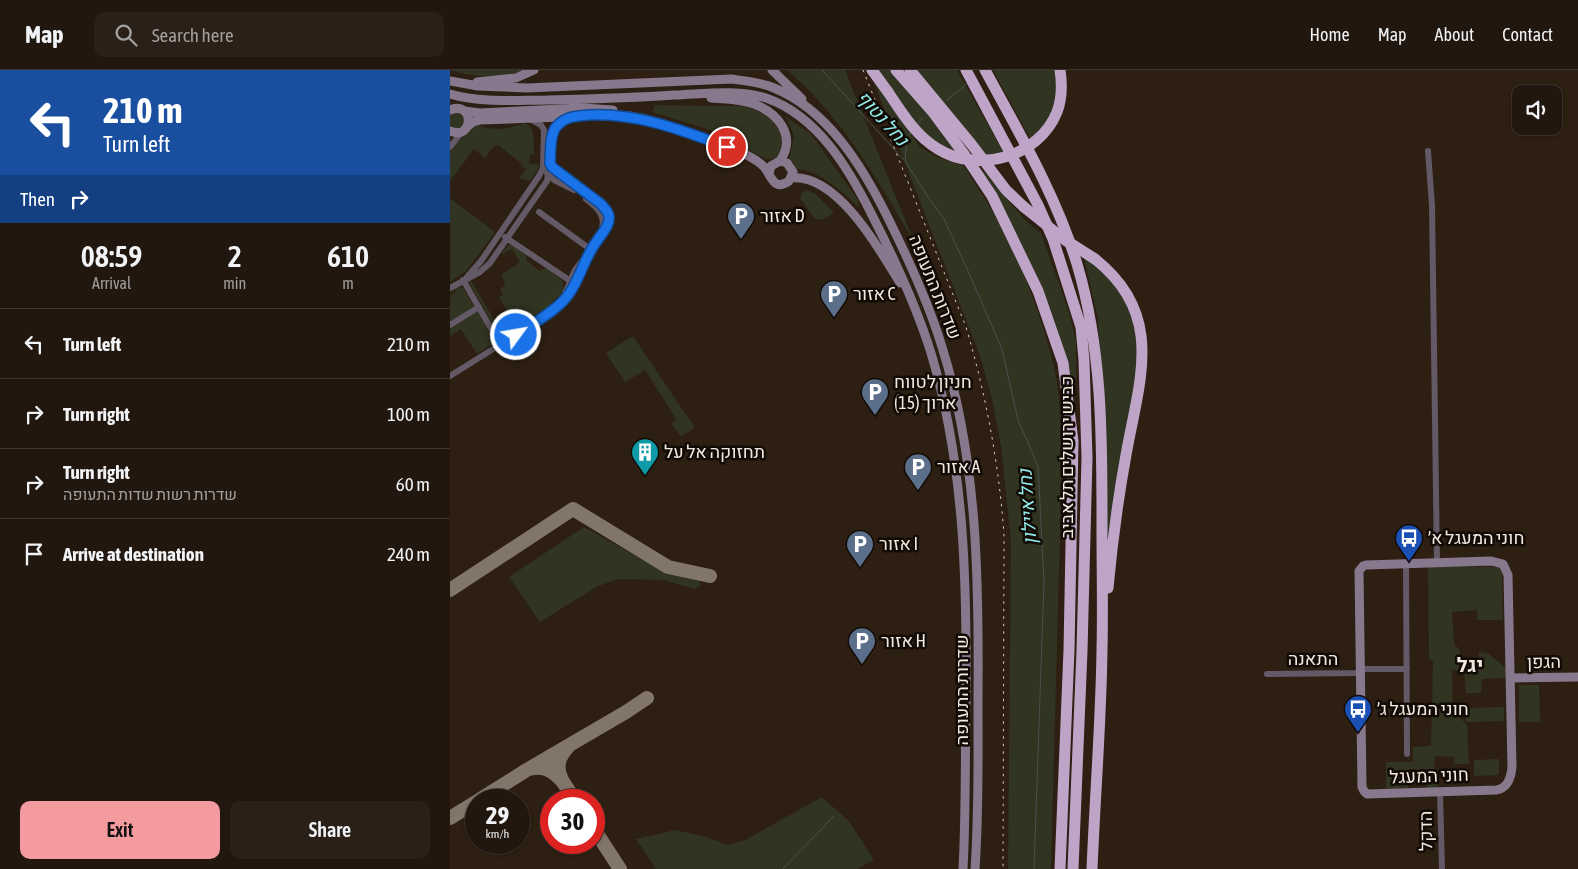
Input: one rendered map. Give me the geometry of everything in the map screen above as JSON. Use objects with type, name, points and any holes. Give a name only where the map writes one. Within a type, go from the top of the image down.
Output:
[{"type":"highway","points":[[872,70],[912,126],[931,144],[961,159],[978,161],[992,160],[1014,154],[1028,147],[1046,131],[1058,110],[1061,93],[1060,70]]},
{"type":"highway","points":[[896,70],[932,111],[992,196],[1038,291],[1063,363],[1073,441],[1069,650],[1060,869]]},
{"type":"highway","points":[[910,70],[960,130],[1006,190],[1024,208],[1065,240],[1095,258],[1116,279],[1131,303],[1140,334],[1142,365],[1116,518],[1102,652]]},
{"type":"highway","name":"כביש ירושלים תל אביב","points":[[966,70],[1038,205],[1053,239],[1081,327],[1087,458],[1082,651],[1073,869]]},
{"type":"highway","name":"כביש ירושלים תל אביב","points":[[986,70],[1039,170],[1054,204],[1076,262],[1091,321],[1100,400],[1102,451],[1102,652],[1092,869]]},
{"type":"main road","points":[[450,81],[478,82],[516,78],[534,70]]},
{"type":"main road","points":[[772,70],[823,119],[834,134]]},
{"type":"main road","name":"שדרות התעופה","points":[[450,81],[478,86],[527,88],[731,80],[756,82],[799,101],[834,134],[868,179],[918,280],[943,348],[965,442],[976,540],[978,634],[975,869]]},
{"type":"main road","name":"שדרות התעופה","points":[[450,94],[463,98],[493,100],[611,99],[722,93],[754,95],[769,99],[792,111],[814,129],[826,141],[860,192],[906,285],[938,377],[951,436],[963,540],[966,673],[963,869]]},
{"type":"main road","points":[[686,95],[740,101],[761,108],[779,122],[787,137],[787,149],[778,161],[771,166],[769,174]]},
{"type":"main road","points":[[450,131],[458,133],[473,122],[480,120],[601,115],[629,116],[657,122],[727,147],[760,163],[777,184],[787,183],[792,178],[793,172],[790,166],[778,161],[766,161],[728,142],[699,131],[658,117],[637,113],[582,108],[487,113],[464,111],[458,108],[451,110]]},
{"type":"main road","points":[[464,111],[468,118],[466,128]]},
{"type":"main road","points":[[792,178],[804,178],[821,186],[858,218],[900,283],[925,336]]},
{"type":"main road","name":"חוני המעגל","points":[[1496,561],[1505,567],[1508,581],[1511,678],[1512,767],[1508,782],[1503,788],[1496,790],[1372,794],[1364,791],[1359,671],[1359,571],[1366,565],[1437,562],[1496,561]]},
{"type":"main road","name":"הגפן","points":[[1511,678],[1578,677]]},
{"type":"street","points":[[450,288],[488,266],[547,175],[554,130],[556,126],[570,116]]},
{"type":"street","points":[[465,279],[547,175],[544,130],[536,120],[529,118]]},
{"type":"street","points":[[450,147],[456,137],[466,128]]},
{"type":"street","points":[[1428,151],[1432,205],[1437,562]]},
{"type":"street","points":[[550,163],[559,174],[587,197]]},
{"type":"street","points":[[547,175],[559,174]]},
{"type":"street","points":[[450,376],[549,314],[557,307],[566,298],[571,281],[606,228],[609,218],[604,208],[547,175]]},
{"type":"street","points":[[539,212],[590,251]]},
{"type":"street","points":[[495,240],[500,237],[508,237],[571,281]]},
{"type":"street","points":[[571,281],[590,251]]},
{"type":"street","points":[[465,279],[478,307],[500,344]]},
{"type":"street","points":[[450,325],[478,307]]},
{"type":"street","points":[[1406,564],[1407,754]]},
{"type":"street","name":"התאנה","points":[[1267,674],[1407,669]]},
{"type":"street","name":"הדקל","points":[[1440,792],[1442,869]]},
{"type":"green space","points":[[450,70],[525,70],[507,75],[488,76]]},
{"type":"green space","points":[[787,70],[845,70],[914,242],[858,150],[825,108]]},
{"type":"green space","points":[[876,70],[893,70],[962,155],[933,141],[915,123]]},
{"type":"green space","points":[[914,70],[957,70],[1004,153],[983,155]]},
{"type":"green space","points":[[993,70],[1056,70],[1058,92],[1050,118],[1031,140]]},
{"type":"green space","points":[[872,78],[921,148],[939,158],[964,166],[986,200],[1007,238],[1023,273],[1038,311],[1054,367],[1059,401],[1062,458],[1051,869],[1008,869],[1011,541],[1001,446],[992,399],[980,356]]},
{"type":"green space","points":[[655,105],[745,106],[769,116],[780,131],[783,145],[780,157],[766,159],[710,130],[652,112]]},
{"type":"green space","points":[[460,111],[466,121],[461,129],[450,127],[450,114]]},
{"type":"green space","points":[[785,116],[811,134],[858,200],[859,208],[838,189],[822,178],[805,170],[796,169],[789,160],[794,135]]},
{"type":"green space","points":[[525,123],[531,129],[534,137],[534,155],[530,155],[529,163],[539,165],[530,181],[519,178],[526,169],[498,145],[494,146],[485,158],[474,149],[450,181],[450,152],[472,129],[479,125],[487,128],[501,129]]},
{"type":"green space","points":[[984,171],[1026,221],[1041,233],[1069,312],[1076,341],[1076,387],[1068,374],[982,174]]},
{"type":"green space","points":[[807,190],[816,194],[834,213],[822,220],[814,218],[800,198],[802,192]]},
{"type":"green space","points":[[450,198],[495,232],[466,271],[450,282]]},
{"type":"green space","points":[[511,244],[527,256],[526,260],[540,271],[546,268],[562,280],[564,289],[560,296],[545,311],[541,311],[502,336],[498,333],[469,283],[471,280],[496,323],[500,322],[500,327],[503,327],[505,323],[509,329],[516,325],[499,297],[503,295],[500,289],[505,283],[501,275],[520,262],[512,249],[503,254],[502,252]]},
{"type":"green space","points":[[1084,258],[1102,268],[1118,286],[1134,322],[1139,365],[1108,561],[1098,318]]},
{"type":"green space","points":[[458,286],[463,288],[494,338],[491,345],[477,354],[461,329],[450,336],[450,296],[456,292],[455,288]]},
{"type":"green space","points":[[633,336],[695,428],[681,436],[671,424],[676,419],[645,370],[625,382],[606,353]]},
{"type":"green space","points":[[584,527],[665,572],[699,581],[701,585],[695,589],[663,580],[617,579],[596,587],[540,622],[509,577]]},
{"type":"green space","points":[[1428,566],[1500,567],[1502,570],[1503,620],[1477,620],[1477,610],[1452,612],[1454,643],[1460,651],[1459,670],[1452,670],[1453,708],[1467,726],[1469,764],[1454,764],[1454,757],[1435,756],[1434,773],[1438,773],[1438,789],[1427,789],[1426,769],[1408,769],[1408,789],[1386,789],[1386,762],[1413,762],[1413,747],[1431,746],[1433,661],[1429,660]]},
{"type":"green space","points":[[1479,652],[1489,654],[1506,668],[1507,678],[1482,679],[1481,693],[1466,693],[1464,671],[1479,670]]},
{"type":"green space","points":[[1519,685],[1539,685],[1540,722],[1519,722]]},
{"type":"green space","points":[[1504,707],[1504,721],[1466,722],[1465,708]]},
{"type":"green space","points":[[1499,759],[1499,775],[1474,776],[1474,760]]},
{"type":"green space","points":[[822,797],[849,821],[874,860],[857,869],[656,869],[636,839],[675,830],[707,837],[727,845],[745,840]]},
{"type":"waterway","name":"נחל נטוף","points":[[822,70],[904,160]]},
{"type":"waterway","name":"נחל איילון","points":[[947,100],[968,83]]},
{"type":"waterway","name":"נחל איילון","points":[[917,125],[922,118]]},
{"type":"waterway","name":"נחל איילון","points":[[911,132],[907,138],[905,161],[944,219],[968,271],[1002,349],[1018,420],[1038,466],[1044,581],[1034,869]]},
{"type":"waterway","points":[[783,869],[834,816]]},
{"type":"taxiway","points":[[450,590],[573,509],[668,567],[710,576]]},
{"type":"taxiway","points":[[496,789],[647,698]]},
{"type":"taxiway","points":[[529,769],[544,768],[563,782],[559,772],[559,764],[568,747]]},
{"type":"taxiway","points":[[563,782],[568,789]]},
{"type":"taxiway","points":[[450,818],[465,809]]},
{"type":"taxiway","points":[[605,846],[620,869]]},
{"type":"railway","points":[[863,70],[966,327],[980,378],[991,430],[999,482],[1004,535],[1003,869]]},
{"type":"place","name":"אזור D","points":[[741,240]]},
{"type":"place","name":"אזור C","points":[[834,318]]},
{"type":"place","name":"חניון לטווח ארוך (15)","points":[[875,416]]},
{"type":"place","name":"תחזוקה אל על","points":[[645,476]]},
{"type":"place","name":"אזור A","points":[[918,491]]},
{"type":"place","name":"חוני המעגל א׳","points":[[1409,562]]},
{"type":"place","name":"אזור I","points":[[860,568]]},
{"type":"place","name":"אזור H","points":[[862,665]]},
{"type":"place","name":"חוני המעגל ג׳","points":[[1358,733]]},
{"type":"district","name":"יגל","points":[[1470,665]]},
{"type":"route","points":[[516,335],[549,314],[566,298],[575,284],[589,252],[606,228],[609,218],[601,204],[552,167],[550,163],[553,135],[556,126],[570,116],[629,116],[673,127],[727,147]]}]
